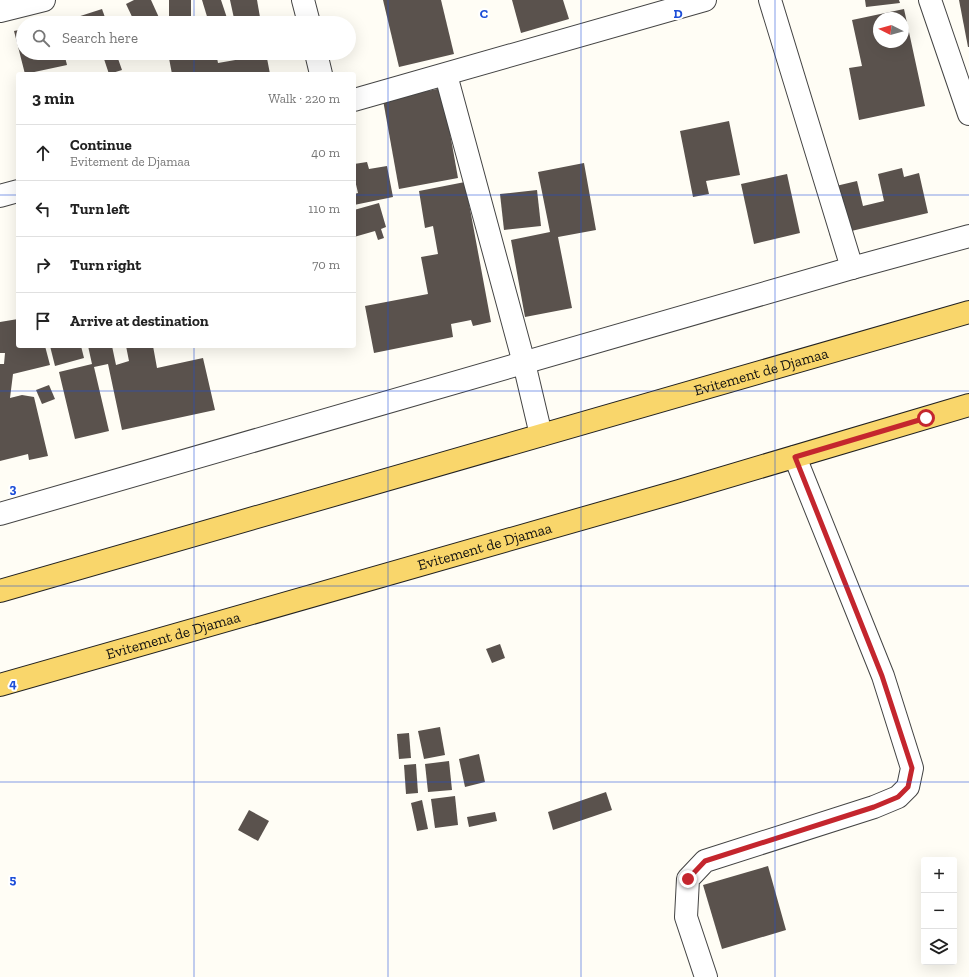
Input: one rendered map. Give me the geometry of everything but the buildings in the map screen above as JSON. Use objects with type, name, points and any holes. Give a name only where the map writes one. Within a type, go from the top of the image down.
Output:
[{"type":"main road","name":"Evitement de Djamaa","points":[[0,591],[969,312]]},
{"type":"main road","name":"Evitement de Djamaa","points":[[0,685],[795,457],[969,405]]},
{"type":"street","points":[[0,11],[44,0]]},
{"type":"street","points":[[303,0],[307,16]]},
{"type":"street","points":[[356,99],[705,0]]},
{"type":"street","points":[[770,0],[852,268]]},
{"type":"street","points":[[930,0],[969,114]]},
{"type":"street","points":[[318,60],[321,72]]},
{"type":"street","points":[[446,75],[524,363],[541,435]]},
{"type":"street","points":[[0,196],[16,192]]},
{"type":"street","points":[[0,514],[852,268],[969,236]]},
{"type":"street","points":[[706,977],[686,917],[688,879],[705,861],[874,807],[898,797],[908,787],[912,768],[882,676],[795,457]]},
{"type":"route","points":[[688,879],[705,861],[874,807],[898,797],[908,787],[912,768],[904,740],[882,676],[795,457],[926,418]]}]
